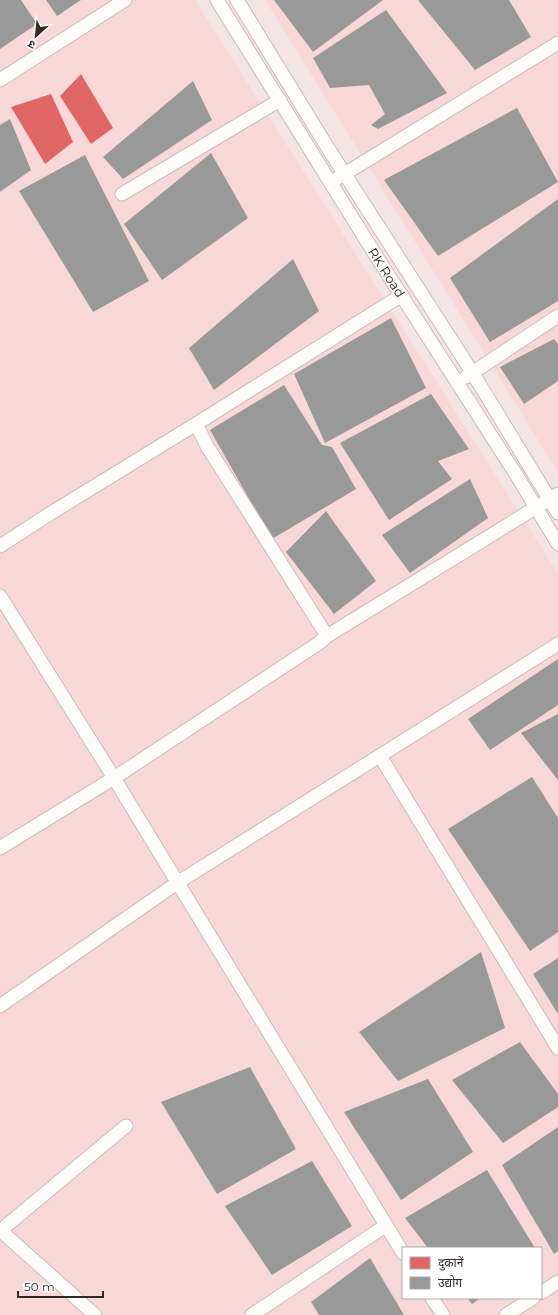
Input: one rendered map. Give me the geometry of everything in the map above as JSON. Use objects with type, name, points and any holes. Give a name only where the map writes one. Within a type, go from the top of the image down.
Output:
[{"type":"street","points":[[0,80],[125,0]]},
{"type":"street","name":"RK Road","points":[[217,0],[558,544]]},
{"type":"street","name":"RK Road","points":[[237,0],[345,174],[472,372],[554,496],[558,513]]},
{"type":"street","points":[[331,183],[558,43]]},
{"type":"street","points":[[122,194],[280,100]]},
{"type":"street","points":[[0,546],[51,512],[196,424],[402,295]]},
{"type":"street","points":[[458,383],[472,372],[558,316]]},
{"type":"street","points":[[196,424],[207,446],[327,636]]},
{"type":"street","points":[[0,848],[114,778],[319,643],[327,636],[554,496]]},
{"type":"street","points":[[0,596],[114,778],[385,1226],[402,1252]]},
{"type":"street","points":[[0,1006],[177,883],[558,644]]},
{"type":"street","points":[[380,756],[558,1048]]},
{"type":"street","points":[[95,1315],[0,1231],[126,1126]]},
{"type":"street","points":[[252,1315],[385,1226]]},
{"type":"street","points":[[542,1292],[558,1282]]},
{"type":"street","points":[[433,1299],[442,1315]]},
{"type":"street","points":[[506,1315],[531,1299]]},
{"type":"shaded area","points":[[0,0],[195,0],[558,574],[558,1315],[0,1315]]},
{"type":"shaded area","points":[[265,0],[558,0],[558,472]]},
{"type":"building: दुकानें","points":[[81,74],[113,128],[91,144],[60,96]]},
{"type":"building: दुकानें","points":[[51,94],[73,142],[45,164],[11,107]]},
{"type":"building: उद्योग","points":[[0,0],[21,0],[37,24],[0,49]]},
{"type":"building: उद्योग","points":[[46,0],[81,0],[57,16]]},
{"type":"building: उद्योग","points":[[274,0],[383,0],[313,52]]},
{"type":"building: उद्योग","points":[[418,0],[509,0],[531,37],[475,70]]},
{"type":"building: उद्योग","points":[[386,10],[447,93],[378,129],[371,125],[385,114],[369,85],[330,88],[313,58]]},
{"type":"building: उद्योग","points":[[193,81],[212,120],[123,179],[103,157]]},
{"type":"building: उद्योग","points":[[517,108],[558,182],[438,256],[384,180]]},
{"type":"building: उद्योग","points":[[10,119],[31,170],[0,192],[0,125]]},
{"type":"building: उद्योग","points":[[211,153],[248,218],[162,280],[124,224]]},
{"type":"building: उद्योग","points":[[85,155],[149,281],[93,312],[19,191]]},
{"type":"building: उद्योग","points":[[558,199],[558,301],[490,342],[450,278]]},
{"type":"building: उद्योग","points":[[293,259],[319,311],[214,390],[189,348]]},
{"type":"building: उद्योग","points":[[391,318],[426,388],[325,443],[294,374]]},
{"type":"building: उद्योग","points":[[554,339],[558,344],[558,381],[524,404],[500,367]]},
{"type":"building: उद्योग","points":[[284,385],[322,445],[332,447],[356,489],[272,539],[210,430]]},
{"type":"building: उद्योग","points":[[431,394],[469,449],[438,461],[452,479],[389,520],[340,443]]},
{"type":"building: उद्योग","points":[[470,479],[488,518],[410,573],[382,535]]},
{"type":"building: उद्योग","points":[[326,511],[376,581],[334,614],[286,552]]},
{"type":"building: उद्योग","points":[[558,659],[558,705],[490,750],[468,719]]},
{"type":"building: उद्योग","points":[[558,714],[558,780],[521,733]]},
{"type":"building: उद्योग","points":[[532,777],[558,818],[558,932],[530,951],[448,829]]},
{"type":"building: उद्योग","points":[[481,952],[505,1028],[398,1081],[359,1032]]},
{"type":"building: उद्योग","points":[[558,958],[558,1014],[533,974]]},
{"type":"building: उद्योग","points":[[520,1042],[558,1094],[558,1107],[503,1143],[452,1080]]},
{"type":"building: उद्योग","points":[[250,1067],[296,1149],[217,1194],[161,1102]]},
{"type":"building: उद्योग","points":[[428,1079],[473,1152],[401,1200],[344,1112]]},
{"type":"building: उद्योग","points":[[558,1127],[558,1251],[554,1254],[502,1165]]},
{"type":"building: उद्योग","points":[[312,1161],[352,1226],[272,1275],[225,1206]]},
{"type":"building: उद्योग","points":[[487,1170],[534,1247],[427,1247],[405,1218]]},
{"type":"building: उद्योग","points":[[370,1258],[404,1315],[319,1315],[311,1302]]},
{"type":"building: उद्योग","points":[[468,1299],[480,1299],[472,1304]]}]
